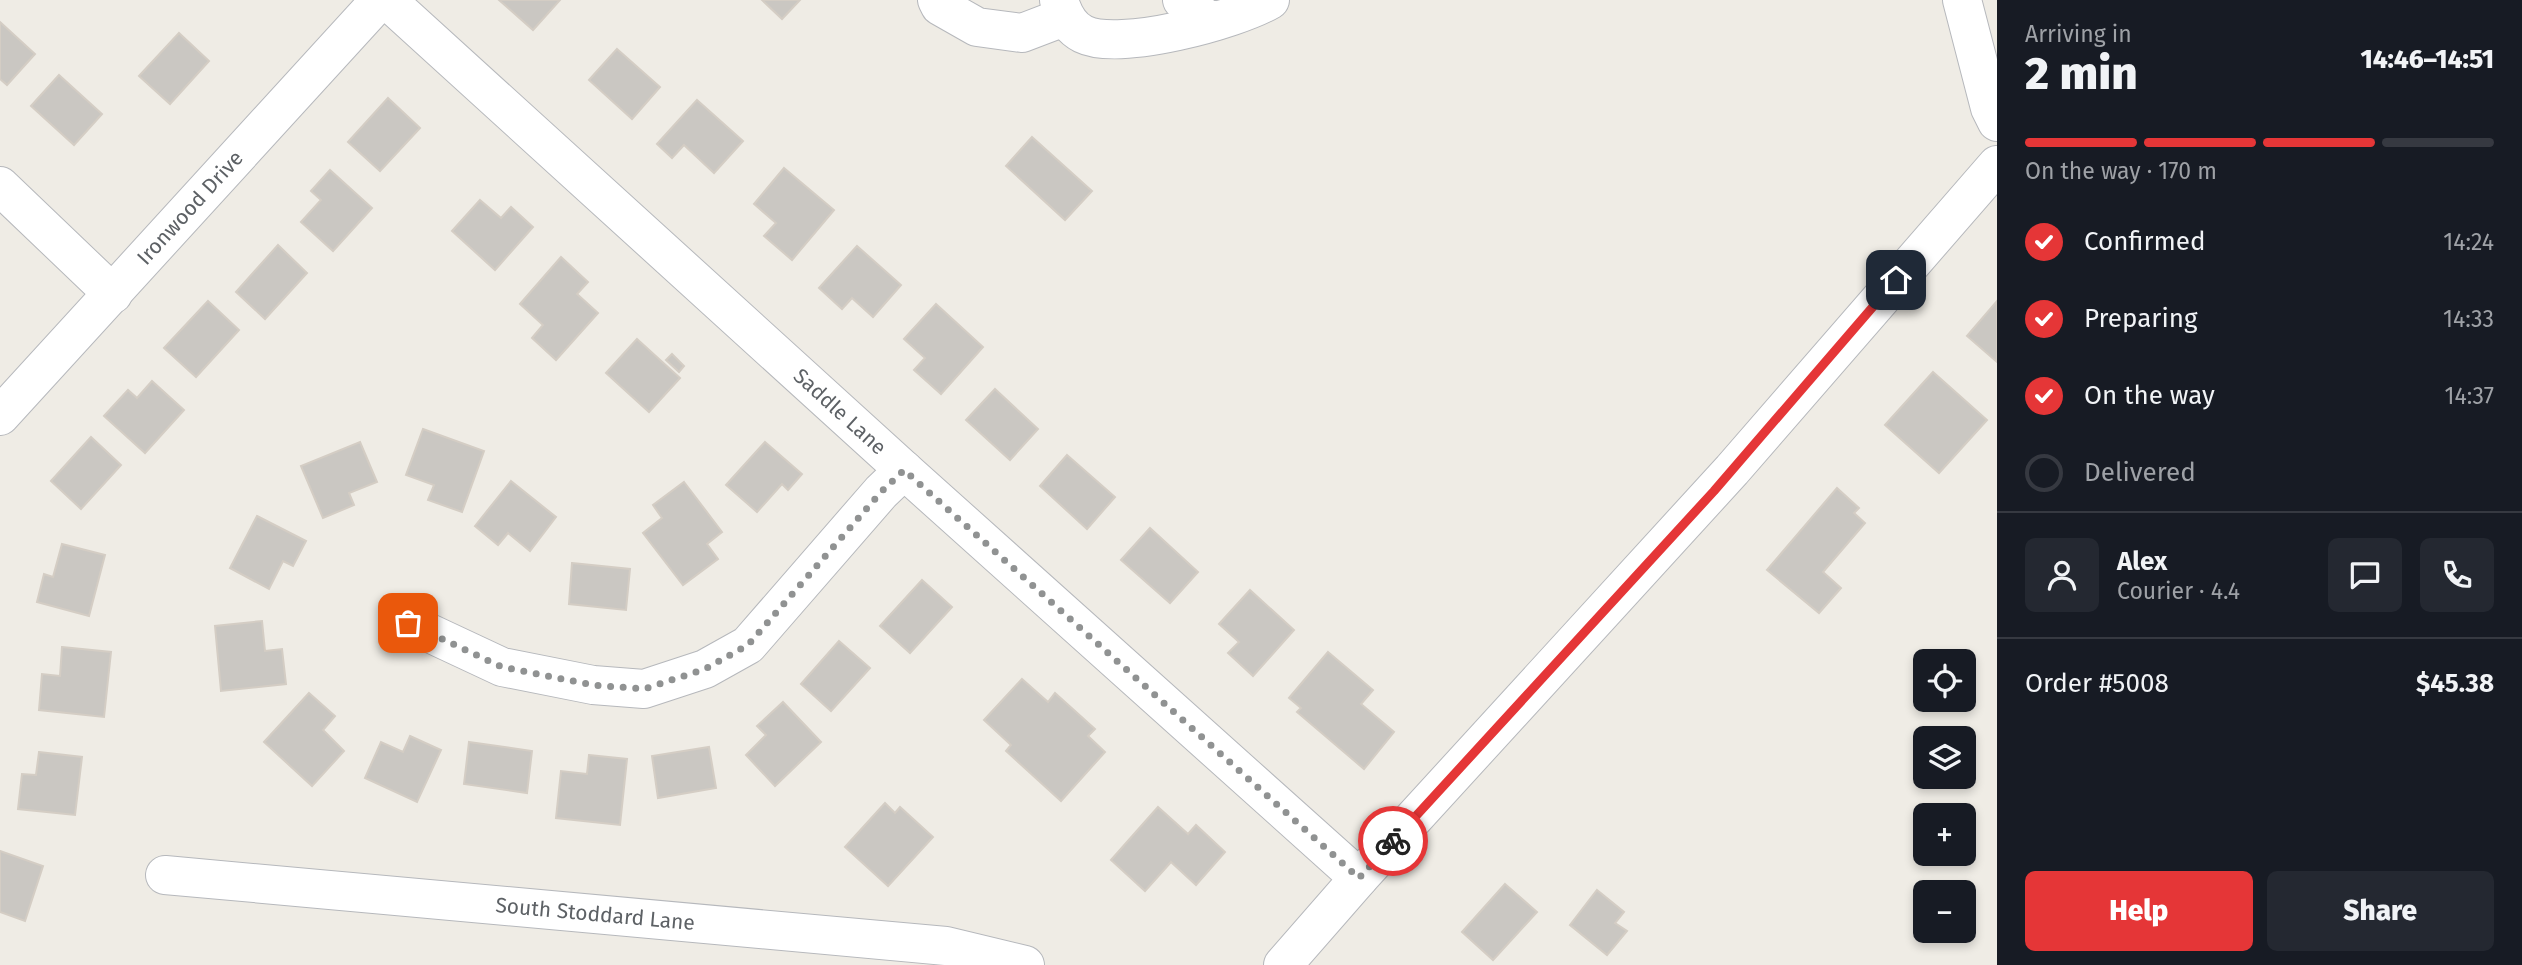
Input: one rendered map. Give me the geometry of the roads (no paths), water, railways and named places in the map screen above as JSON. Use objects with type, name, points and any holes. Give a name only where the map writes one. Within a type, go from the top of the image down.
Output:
[{"type":"street","name":"Ironwood Drive","points":[[0,416],[380,0]]},
{"type":"street","name":"Saddle Lane","points":[[387,0],[904,470],[1359,878]]},
{"type":"street","points":[[937,0],[940,6],[977,26],[1022,33],[1062,9],[1081,34],[1097,38],[1126,38],[1187,31],[1256,8],[1270,0]]},
{"type":"street","points":[[1182,0],[1204,17],[1215,21]]},
{"type":"street","points":[[1962,0],[1990,108],[1997,122]]},
{"type":"street","points":[[1283,965],[1359,878],[1723,481],[1997,165]]},
{"type":"street","points":[[0,186],[113,294]]},
{"type":"street","points":[[408,623],[502,667],[593,685],[644,689],[705,669],[748,645],[881,492],[904,470]]},
{"type":"street","name":"South Stoddard Lane","points":[[165,875],[946,946],[1025,965]]}]
